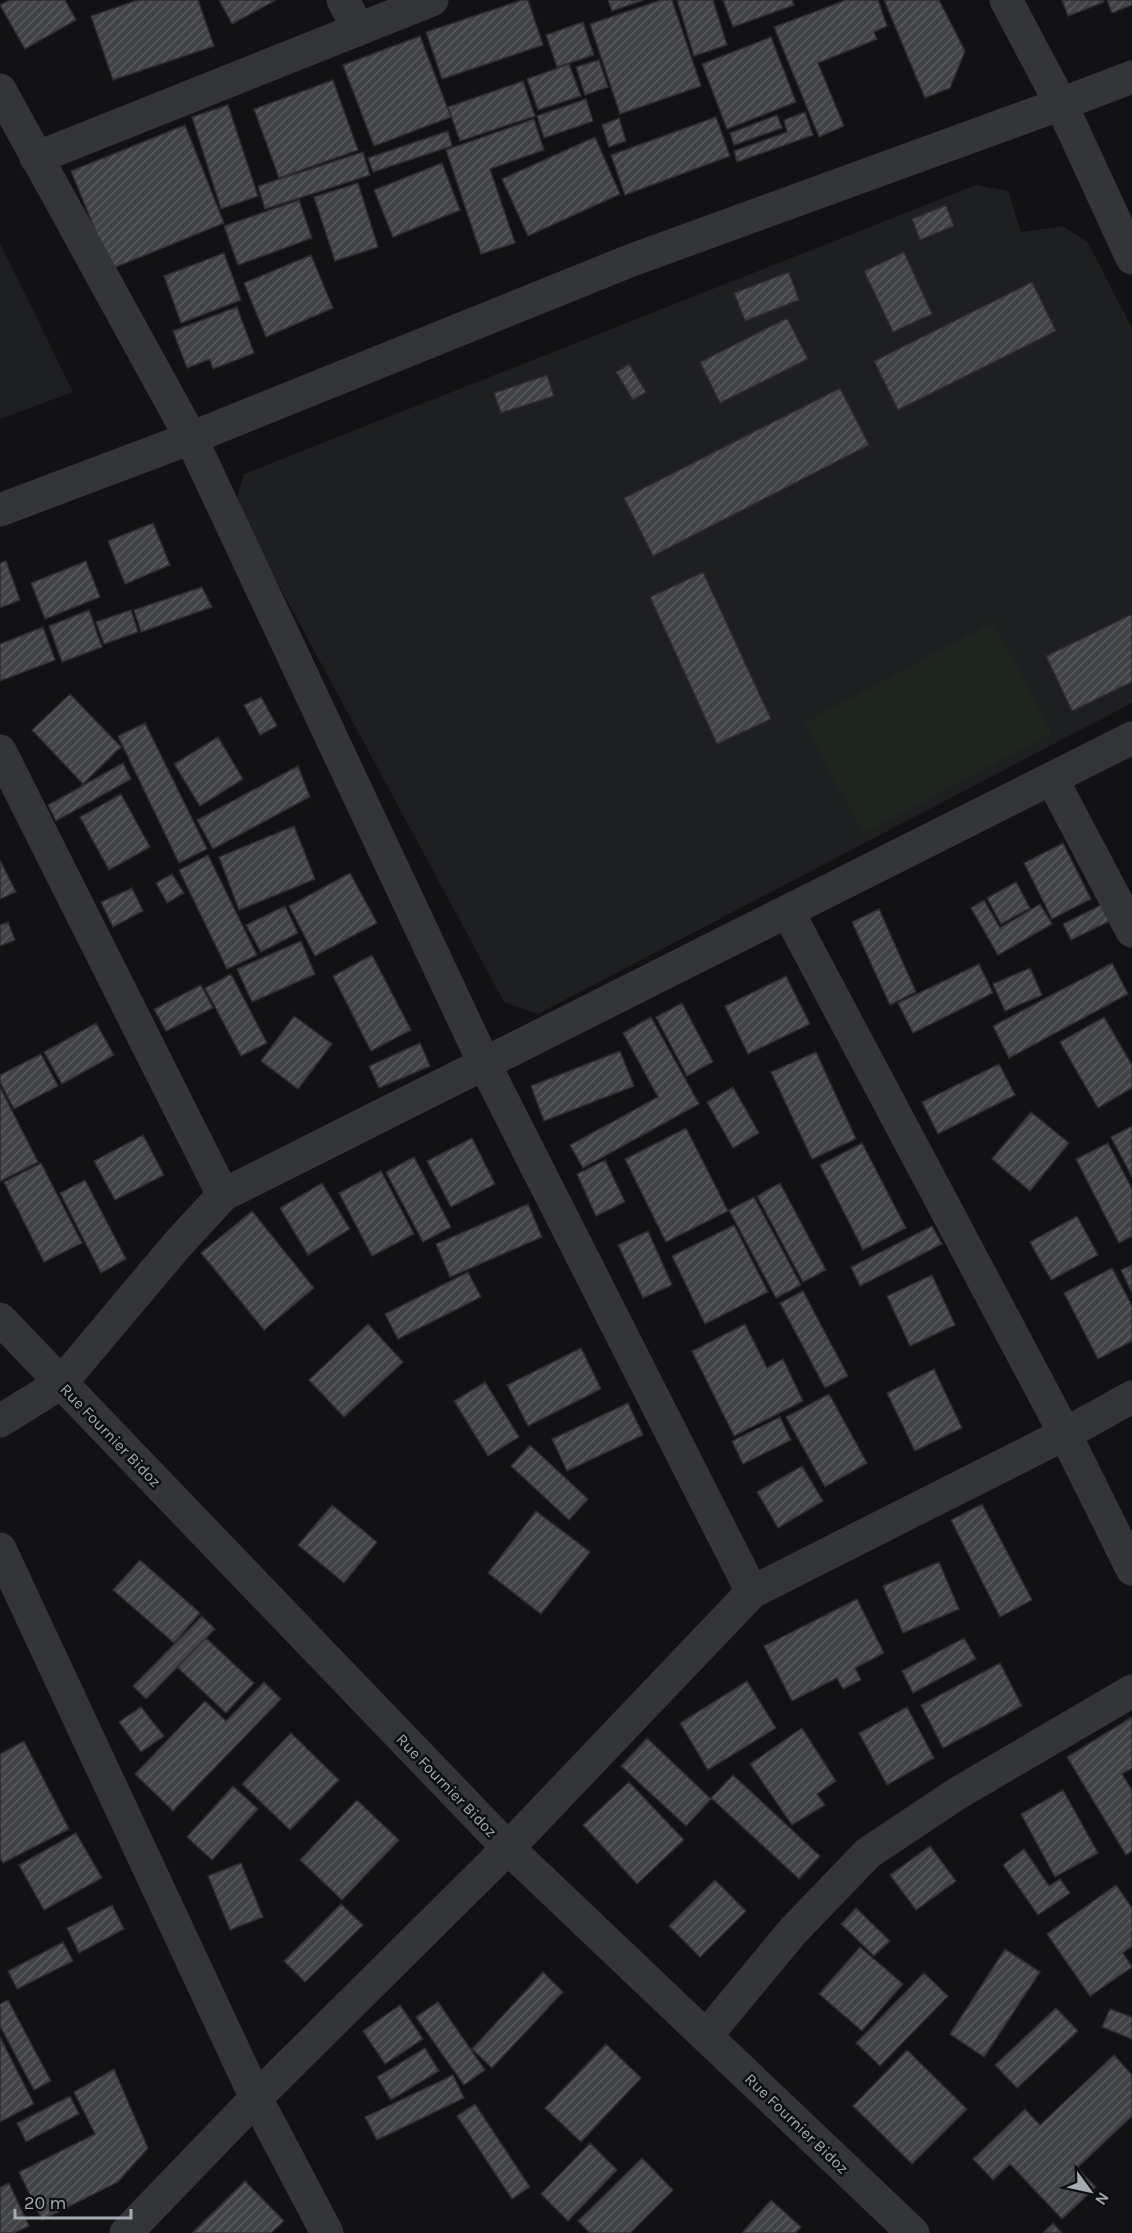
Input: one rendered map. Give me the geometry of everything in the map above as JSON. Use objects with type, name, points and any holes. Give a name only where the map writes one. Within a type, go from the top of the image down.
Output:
[{"type":"street","points":[[343,0],[358,29]]},
{"type":"street","points":[[36,158],[432,0]]},
{"type":"street","points":[[1006,0],[1061,104],[1130,252]]},
{"type":"street","points":[[0,510],[191,438],[632,260],[1132,76]]},
{"type":"street","points":[[0,90],[191,438],[485,1065],[752,1592]]},
{"type":"street","points":[[0,1422],[61,1383],[177,1245],[223,1196],[1132,738]]},
{"type":"street","points":[[0,752],[223,1196]]},
{"type":"street","points":[[1052,779],[1132,931]]},
{"type":"street","points":[[789,912],[1065,1434],[1132,1569]]},
{"type":"street","name":"Rue Fournier Bidoz","points":[[0,1319],[508,1848],[913,2233]]},
{"type":"street","points":[[126,2233],[256,2098],[508,1848],[752,1592],[1065,1434],[1132,1397]]},
{"type":"street","points":[[0,1549],[256,2098],[327,2233]]},
{"type":"street","points":[[706,2036],[793,1930],[868,1853],[958,1793],[1132,1691]]},
{"type":"shaded area","points":[[976,185],[1008,191],[1021,232],[1063,226],[1088,243],[1132,328],[1132,703],[538,1014],[504,1002],[235,504],[244,474]]},
{"type":"shaded area","points":[[0,243],[73,392],[0,419]]},
{"type":"shaded area","points":[[993,622],[1052,733],[863,834],[805,723]]},
{"type":"building","points":[[10,0],[65,0],[76,20],[25,49],[0,5]]},
{"type":"building","points":[[138,0],[198,0],[214,46],[113,80],[91,16]]},
{"type":"building","points":[[219,0],[276,0],[232,24]]},
{"type":"building","points":[[528,0],[543,45],[442,79],[426,32]]},
{"type":"building","points":[[608,0],[644,0],[612,11]]},
{"type":"building","points":[[661,0],[672,0],[701,86],[620,114],[590,24]]},
{"type":"building","points":[[677,0],[713,0],[727,45],[694,56]]},
{"type":"building","points":[[723,0],[792,0],[794,5],[733,27]]},
{"type":"building","points":[[846,0],[878,0],[887,26],[874,32],[877,39],[818,63],[844,126],[819,137],[774,27]]},
{"type":"building","points":[[884,0],[939,0],[965,51],[950,88],[925,98]]},
{"type":"building","points":[[1062,0],[1103,0],[1104,2],[1068,16]]},
{"type":"building","points":[[1107,0],[1132,0],[1132,5],[1112,13]]},
{"type":"building","points":[[583,22],[594,55],[557,67],[546,35]]},
{"type":"building","points":[[420,36],[451,117],[374,146],[343,65]]},
{"type":"building","points":[[771,37],[796,102],[727,129],[702,64]]},
{"type":"building","points":[[599,60],[608,87],[585,95],[576,67]]},
{"type":"building","points":[[569,64],[581,96],[538,110],[527,79]]},
{"type":"building","points":[[333,80],[358,150],[279,178],[254,109]]},
{"type":"building","points":[[523,81],[535,116],[460,141],[448,107]]},
{"type":"building","points":[[586,99],[593,121],[544,138],[537,116]]},
{"type":"building","points":[[228,105],[258,196],[221,209],[192,117]]},
{"type":"building","points":[[805,112],[813,135],[737,162],[734,151],[787,132],[784,120]]},
{"type":"building","points":[[777,115],[782,128],[734,145],[730,133]]},
{"type":"building","points":[[716,117],[730,156],[625,195],[611,155]]},
{"type":"building","points":[[619,118],[626,141],[609,147],[602,125]]},
{"type":"building","points":[[534,119],[544,150],[490,169],[515,243],[481,254],[446,150]]},
{"type":"building","points":[[185,125],[224,223],[111,269],[71,171]]},
{"type":"building","points":[[448,131],[452,146],[373,172],[368,158]]},
{"type":"building","points":[[595,137],[620,194],[528,236],[502,179]]},
{"type":"building","points":[[363,152],[370,175],[265,209],[258,186]]},
{"type":"building","points":[[442,163],[460,210],[393,237],[374,190]]},
{"type":"building","points":[[358,183],[378,247],[335,261],[314,197]]},
{"type":"building","points":[[299,200],[312,238],[238,265],[224,226]]},
{"type":"building","points":[[946,205],[954,226],[920,240],[912,219]]},
{"type":"building","points":[[904,252],[932,314],[893,332],[864,271]]},
{"type":"building","points":[[224,253],[241,300],[181,323],[164,276]]},
{"type":"building","points":[[311,255],[333,308],[266,337],[244,283]]},
{"type":"building","points":[[789,272],[799,300],[745,321],[734,293]]},
{"type":"building","points":[[1032,282],[1056,331],[898,410],[874,361]]},
{"type":"building","points":[[237,307],[254,353],[213,369],[210,359],[187,368],[173,331]]},
{"type":"building","points":[[787,318],[808,359],[720,403],[700,362]]},
{"type":"building","points":[[629,364],[646,392],[633,400],[616,372]]},
{"type":"building","points":[[547,375],[554,396],[501,413],[494,393]]},
{"type":"building","points":[[840,388],[869,445],[653,556],[624,498]]},
{"type":"building","points":[[153,523],[170,565],[125,584],[108,541]]},
{"type":"building","points":[[6,561],[20,600],[0,608],[0,563]]},
{"type":"building","points":[[86,561],[100,597],[45,619],[31,583]]},
{"type":"building","points":[[703,572],[771,719],[717,744],[650,597]]},
{"type":"building","points":[[202,587],[212,607],[141,632],[134,610]]},
{"type":"building","points":[[89,610],[102,647],[62,662],[49,626]]},
{"type":"building","points":[[131,610],[138,632],[104,644],[96,622]]},
{"type":"building","points":[[1132,614],[1132,682],[1072,711],[1046,656]]},
{"type":"building","points":[[43,627],[55,660],[0,681],[0,644]]},
{"type":"building","points":[[70,694],[121,747],[83,784],[32,730]]},
{"type":"building","points":[[261,697],[277,726],[260,735],[244,705]]},
{"type":"building","points":[[145,723],[207,849],[179,863],[118,736]]},
{"type":"building","points":[[218,737],[243,779],[200,806],[174,764]]},
{"type":"building","points":[[123,763],[131,779],[56,821],[48,805]]},
{"type":"building","points":[[298,766],[310,797],[213,849],[197,820]]},
{"type":"building","points":[[121,794],[150,847],[109,870],[80,817]]},
{"type":"building","points":[[294,826],[315,879],[239,910],[219,857]]},
{"type":"building","points":[[1063,843],[1091,899],[1052,919],[1024,863]]},
{"type":"building","points":[[208,855],[257,955],[227,969],[179,870]]},
{"type":"building","points":[[0,860],[16,892],[0,899]]},
{"type":"building","points":[[350,873],[377,923],[315,956],[289,906]]},
{"type":"building","points":[[172,874],[184,893],[167,903],[156,883]]},
{"type":"building","points":[[1016,882],[1030,908],[1001,924],[987,898]]},
{"type":"building","points":[[132,888],[143,911],[113,927],[101,902]]},
{"type":"building","points":[[984,900],[1000,928],[1040,904],[1052,924],[998,955],[971,908]]},
{"type":"building","points":[[1103,904],[1110,921],[1071,940],[1063,924]]},
{"type":"building","points":[[285,906],[298,933],[261,952],[246,925]]},
{"type":"building","points":[[879,909],[916,992],[890,1005],[852,922]]},
{"type":"building","points":[[8,922],[15,940],[0,946],[0,925]]},
{"type":"building","points":[[301,941],[315,974],[252,1002],[237,969]]},
{"type":"building","points":[[372,955],[411,1030],[371,1051],[333,976]]},
{"type":"building","points":[[1112,963],[1128,994],[1009,1058],[993,1026]]},
{"type":"building","points":[[979,964],[993,993],[913,1033],[898,1003]]},
{"type":"building","points":[[1030,968],[1042,995],[1005,1011],[993,984]]},
{"type":"building","points":[[231,974],[267,1043],[241,1056],[205,988]]},
{"type":"building","points":[[786,976],[810,1024],[748,1054],[725,1006]]},
{"type":"building","points":[[201,985],[213,1008],[166,1031],[154,1009]]},
{"type":"building","points":[[682,1003],[713,1062],[687,1076],[656,1017]]},
{"type":"building","points":[[294,1016],[332,1044],[298,1089],[261,1061]]},
{"type":"building","points":[[651,1017],[699,1104],[583,1168],[570,1145],[658,1097],[623,1033]]},
{"type":"building","points":[[1104,1017],[1132,1065],[1132,1088],[1098,1108],[1060,1042]]},
{"type":"building","points":[[96,1023],[114,1055],[62,1084],[44,1052]]},
{"type":"building","points":[[420,1043],[430,1066],[379,1088],[369,1066]]},
{"type":"building","points":[[620,1051],[634,1086],[544,1121],[531,1086]]},
{"type":"building","points":[[816,1052],[856,1139],[812,1159],[771,1072]]},
{"type":"building","points":[[41,1054],[58,1086],[14,1109],[0,1082],[0,1075]]},
{"type":"building","points":[[999,1064],[1015,1095],[938,1134],[922,1102]]},
{"type":"building","points":[[0,1087],[38,1162],[1,1181],[0,1179]]},
{"type":"building","points":[[733,1087],[759,1133],[733,1148],[707,1102]]},
{"type":"building","points":[[1031,1112],[1069,1143],[1030,1191],[992,1159]]},
{"type":"building","points":[[1132,1126],[1132,1177],[1111,1137]]},
{"type":"building","points":[[686,1128],[728,1211],[666,1242],[625,1159]]},
{"type":"building","points":[[143,1135],[164,1175],[115,1200],[94,1161]]},
{"type":"building","points":[[472,1138],[495,1184],[451,1207],[427,1161]]},
{"type":"building","points":[[862,1143],[906,1228],[863,1250],[820,1165]]},
{"type":"building","points":[[1108,1143],[1132,1189],[1132,1236],[1119,1243],[1076,1159]]},
{"type":"building","points":[[414,1157],[451,1227],[423,1242],[386,1172]]},
{"type":"building","points":[[605,1160],[625,1202],[596,1216],[577,1174]]},
{"type":"building","points":[[41,1163],[82,1243],[44,1262],[4,1182]]},
{"type":"building","points":[[381,1171],[414,1234],[372,1256],[339,1193]]},
{"type":"building","points":[[85,1180],[126,1259],[101,1273],[60,1193]]},
{"type":"building","points":[[322,1183],[350,1229],[308,1255],[280,1208]]},
{"type":"building","points":[[780,1183],[826,1270],[803,1282],[757,1196]]},
{"type":"building","points":[[754,1197],[801,1285],[776,1298],[729,1210]]},
{"type":"building","points":[[528,1204],[542,1237],[450,1277],[436,1244]]},
{"type":"building","points":[[252,1211],[314,1288],[264,1330],[201,1253]]},
{"type":"building","points":[[1077,1216],[1098,1255],[1051,1280],[1030,1242]]},
{"type":"building","points":[[734,1225],[768,1292],[705,1324],[672,1256]]},
{"type":"building","points":[[932,1226],[942,1244],[860,1286],[851,1267]]},
{"type":"building","points":[[648,1231],[672,1285],[643,1298],[618,1245]]},
{"type":"building","points":[[1132,1265],[1132,1293],[1121,1270]]},
{"type":"building","points":[[1112,1268],[1132,1306],[1132,1341],[1098,1359],[1064,1293]]},
{"type":"building","points":[[468,1272],[481,1297],[398,1339],[385,1314]]},
{"type":"building","points":[[932,1275],[955,1325],[910,1346],[887,1296]]},
{"type":"building","points":[[803,1291],[848,1376],[825,1388],[780,1303]]},
{"type":"building","points":[[368,1324],[403,1362],[344,1417],[309,1380]]},
{"type":"building","points":[[745,1324],[767,1368],[783,1359],[803,1401],[734,1436],[692,1351]]},
{"type":"building","points":[[581,1348],[601,1389],[528,1426],[507,1385]]},
{"type":"building","points":[[934,1369],[962,1428],[915,1451],[887,1393]]},
{"type":"building","points":[[485,1382],[519,1437],[488,1456],[454,1401]]},
{"type":"building","points":[[829,1394],[867,1463],[825,1487],[786,1417]]},
{"type":"building","points":[[628,1403],[643,1435],[567,1471],[552,1439]]},
{"type":"building","points":[[780,1417],[791,1440],[743,1464],[732,1441]]},
{"type":"building","points":[[530,1445],[588,1499],[569,1520],[511,1466]]},
{"type":"building","points":[[802,1466],[823,1501],[778,1528],[757,1492]]},
{"type":"building","points":[[982,1504],[1032,1600],[1000,1617],[951,1520]]},
{"type":"building","points":[[332,1505],[377,1542],[344,1583],[298,1545]]},
{"type":"building","points":[[536,1511],[590,1552],[541,1614],[488,1573]]},
{"type":"building","points":[[140,1560],[200,1613],[174,1643],[113,1590]]},
{"type":"building","points":[[939,1562],[959,1609],[903,1633],[883,1586]]},
{"type":"building","points":[[857,1599],[884,1653],[855,1668],[861,1680],[843,1689],[837,1678],[792,1701],[764,1646]]},
{"type":"building","points":[[202,1616],[215,1629],[146,1699],[133,1686]]},
{"type":"building","points":[[206,1638],[254,1683],[226,1713],[177,1667]]},
{"type":"building","points":[[964,1638],[976,1659],[913,1693],[902,1671]]},
{"type":"building","points":[[1000,1663],[1022,1706],[943,1748],[921,1705]]},
{"type":"building","points":[[747,1681],[776,1728],[708,1770],[680,1723]]},
{"type":"building","points":[[264,1682],[281,1699],[173,1811],[135,1774],[205,1701],[226,1721]]},
{"type":"building","points":[[141,1707],[164,1736],[141,1752],[119,1722]]},
{"type":"building","points":[[907,1707],[934,1758],[887,1785],[859,1733]]},
{"type":"building","points":[[1132,1717],[1132,1768],[1122,1774],[1132,1790],[1132,1851],[1126,1855],[1067,1757]]},
{"type":"building","points":[[802,1728],[836,1781],[817,1794],[825,1805],[792,1825],[750,1764]]},
{"type":"building","points":[[291,1733],[339,1780],[290,1830],[242,1784]]},
{"type":"building","points":[[647,1738],[711,1799],[686,1826],[621,1766]]},
{"type":"building","points":[[24,1741],[69,1829],[3,1863],[0,1857],[0,1754]]},
{"type":"building","points":[[733,1775],[820,1856],[799,1879],[711,1798]]},
{"type":"building","points":[[629,1782],[684,1840],[637,1884],[583,1825]]},
{"type":"building","points":[[233,1786],[258,1809],[212,1860],[187,1837]]},
{"type":"building","points":[[1063,1790],[1098,1853],[1055,1877],[1021,1814]]},
{"type":"building","points":[[357,1800],[399,1840],[342,1900],[300,1860]]},
{"type":"building","points":[[76,1833],[102,1878],[44,1910],[19,1865]]},
{"type":"building","points":[[930,1846],[956,1881],[916,1910],[890,1875]]},
{"type":"building","points":[[1024,1849],[1049,1886],[1060,1879],[1070,1893],[1038,1915],[1003,1865]]},
{"type":"building","points":[[241,1863],[263,1917],[230,1930],[208,1876]]},
{"type":"building","points":[[715,1880],[746,1911],[700,1957],[669,1926]]},
{"type":"building","points":[[1116,1885],[1132,1908],[1132,1946],[1123,1953],[1132,1967],[1090,1996],[1047,1934]]},
{"type":"building","points":[[341,1904],[363,1925],[305,1982],[284,1961]]},
{"type":"building","points":[[112,1905],[124,1929],[79,1953],[67,1928]]},
{"type":"building","points":[[856,1908],[890,1941],[874,1956],[841,1924]]},
{"type":"building","points":[[63,1942],[73,1961],[17,1989],[8,1971]]},
{"type":"building","points":[[860,1947],[903,1984],[862,2031],[819,1994]]},
{"type":"building","points":[[1005,1949],[1040,1972],[984,2057],[950,2034]]},
{"type":"building","points":[[543,1972],[563,1992],[492,2068],[472,2049]]},
{"type":"building","points":[[924,1973],[948,1996],[880,2066],[856,2043]]},
{"type":"building","points":[[8,2000],[51,2081],[34,2090],[0,2026],[0,2004]]},
{"type":"building","points":[[438,2002],[485,2070],[464,2085],[416,2017]]},
{"type":"building","points":[[400,2005],[423,2039],[385,2064],[363,2031]]},
{"type":"building","points":[[1056,2008],[1078,2031],[1017,2088],[995,2065]]},
{"type":"building","points":[[1110,2009],[1132,2017],[1132,2039],[1102,2027]]},
{"type":"building","points":[[0,2037],[34,2104],[0,2122]]},
{"type":"building","points":[[606,2044],[641,2078],[581,2142],[545,2108]]},
{"type":"building","points":[[425,2048],[439,2071],[391,2100],[377,2077]]},
{"type":"building","points":[[907,2050],[967,2109],[912,2164],[853,2106]]},
{"type":"building","points":[[1114,2055],[1132,2075],[1132,2116],[1077,2168],[1096,2187],[1062,2219],[1010,2164],[993,2180],[973,2159],[1025,2109],[1040,2125]]},
{"type":"building","points":[[114,2069],[148,2148],[118,2182],[42,2220],[19,2172],[95,2134],[74,2092]]},
{"type":"building","points":[[453,2075],[464,2098],[377,2140],[365,2117]]},
{"type":"building","points":[[70,2096],[79,2114],[26,2142],[17,2123]]},
{"type":"building","points":[[475,2104],[530,2187],[512,2199],[457,2116]]},
{"type":"building","points":[[590,2143],[617,2170],[568,2221],[541,2194]]},
{"type":"building","points":[[642,2158],[673,2190],[630,2233],[590,2233],[578,2221]]},
{"type":"building","points":[[245,2181],[284,2221],[271,2233],[192,2233]]},
{"type":"building","points":[[9,2183],[29,2226],[14,2233],[0,2233],[0,2187]]},
{"type":"building","points":[[771,2200],[801,2227],[796,2233],[742,2233]]},
{"type":"building","points":[[1053,2223],[1062,2233],[1043,2233]]}]
